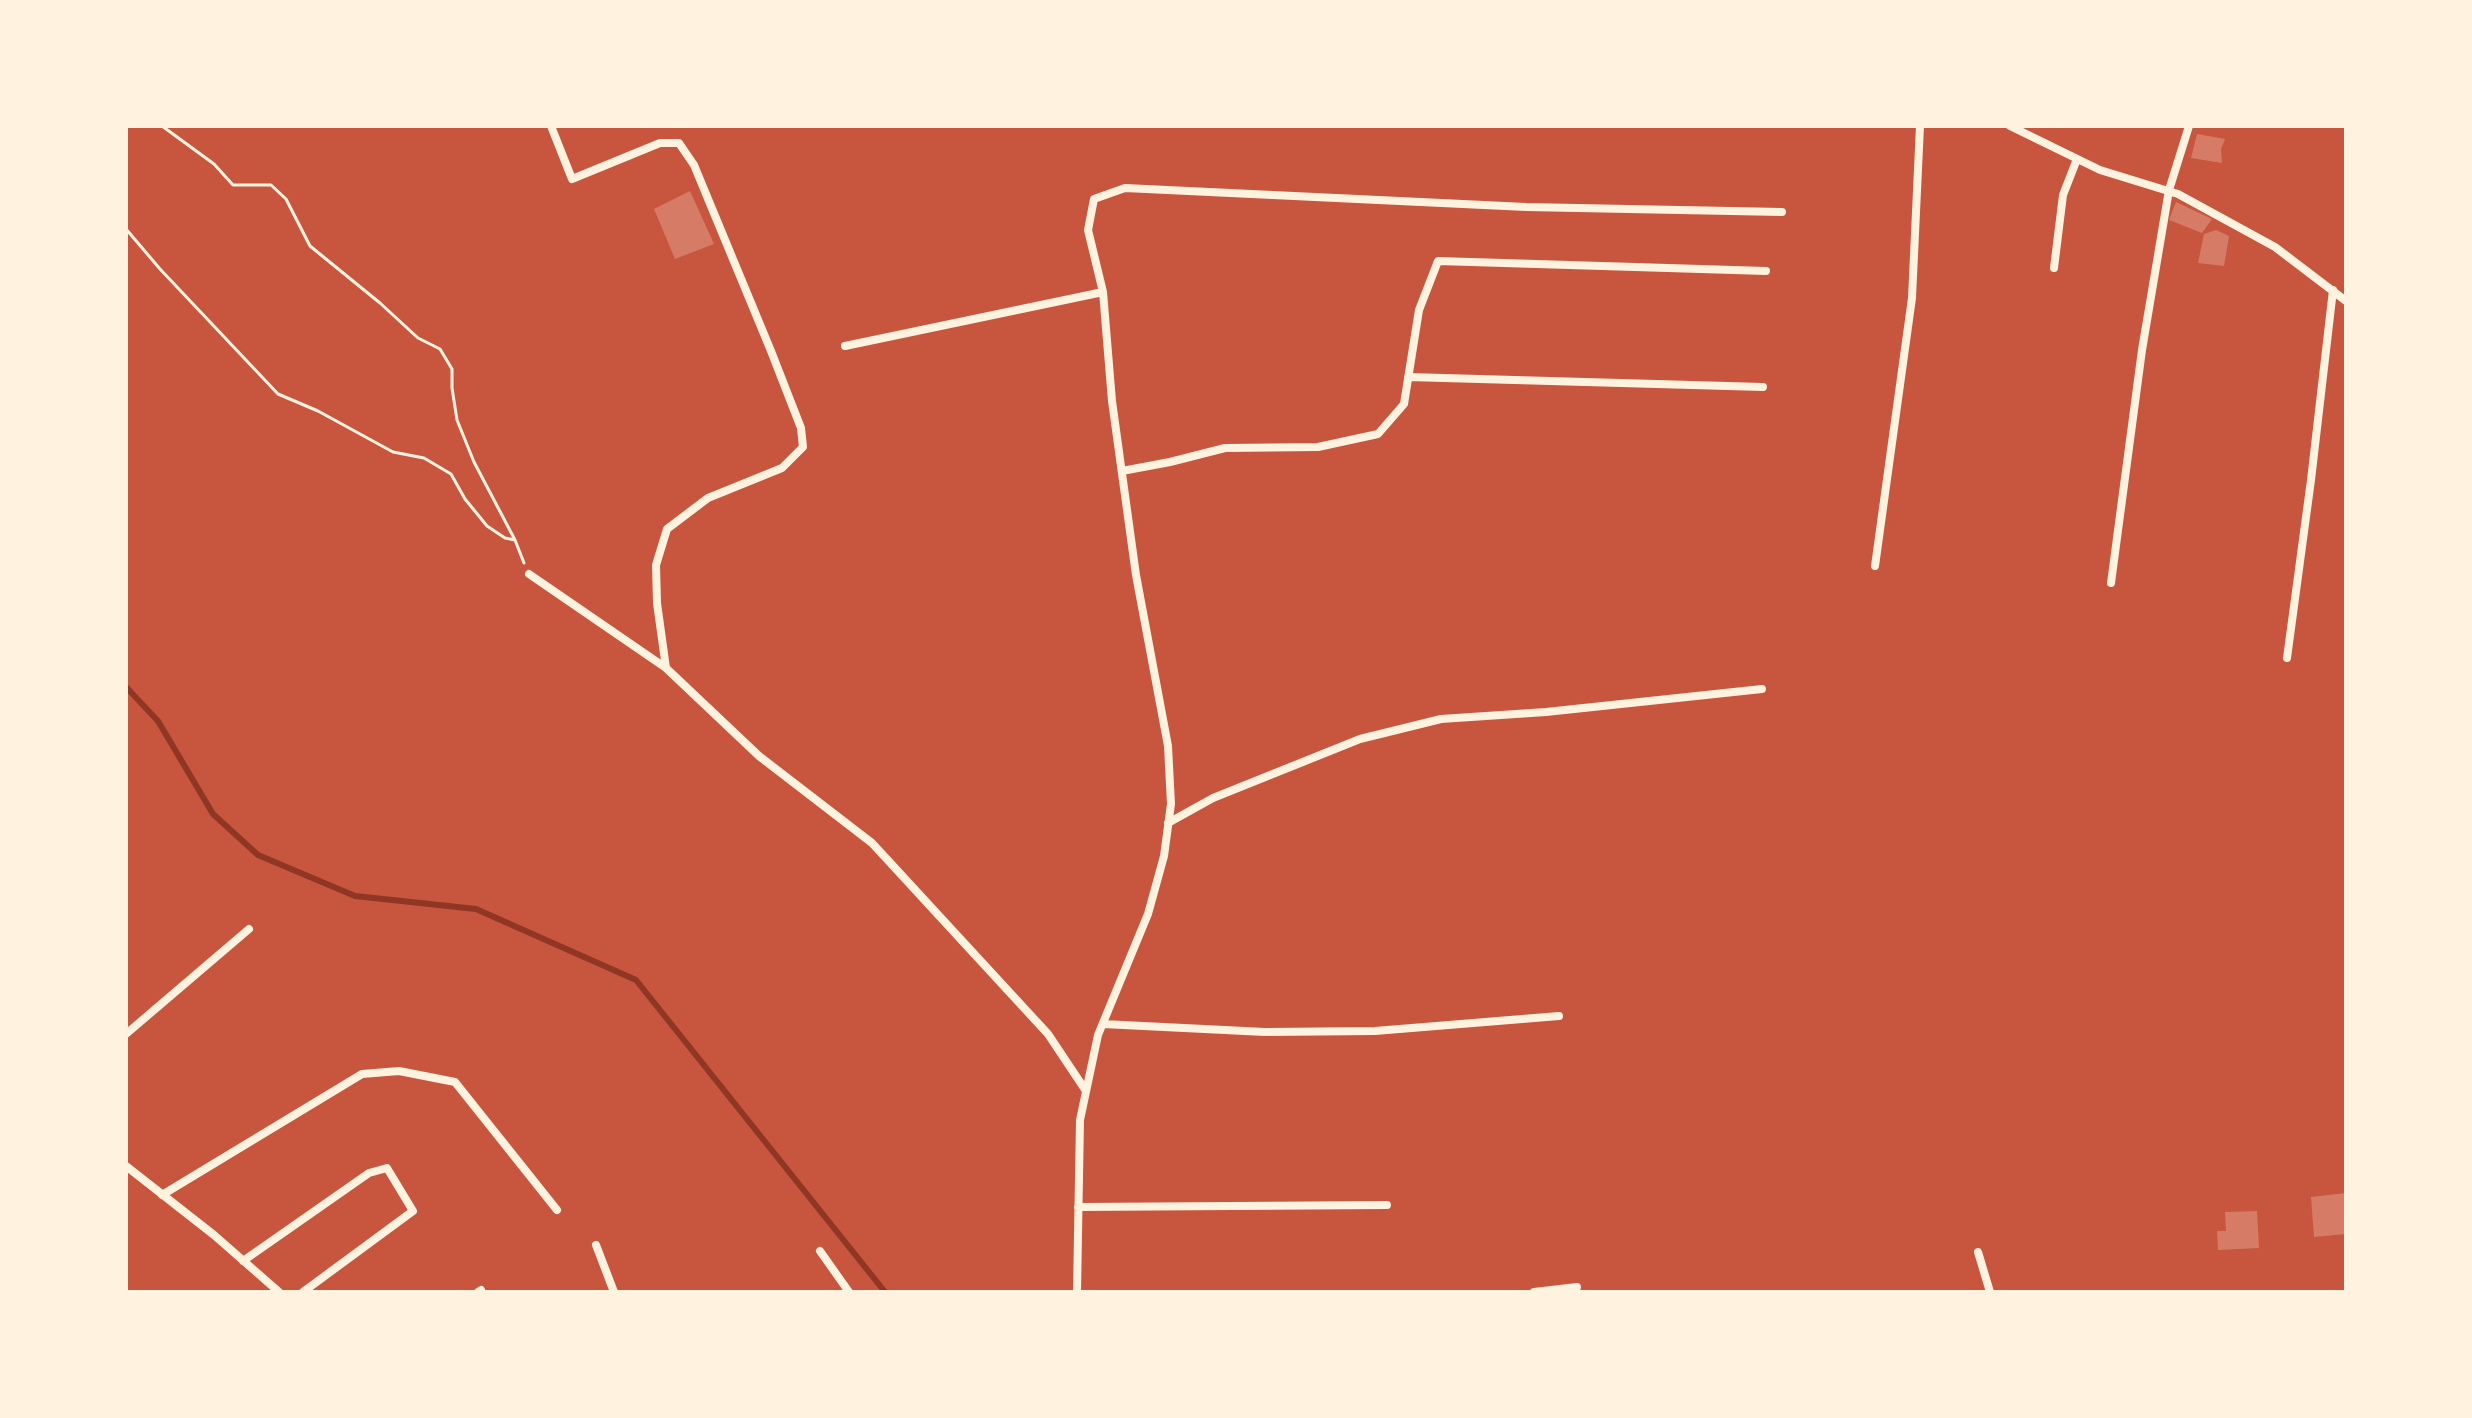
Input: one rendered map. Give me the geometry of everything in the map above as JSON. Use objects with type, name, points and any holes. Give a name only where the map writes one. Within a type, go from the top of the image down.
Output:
[{"type":"street","points":[[551,126],[572,179],[660,143],[679,143],[694,165],[801,428],[803,447],[782,468],[708,498],[667,529],[656,565],[657,603],[666,668]]},
{"type":"street","points":[[1875,566],[1912,298],[1920,126]]},
{"type":"street","points":[[2010,126],[2100,170],[2169,190],[2275,247],[2346,301]]},
{"type":"street","points":[[2111,583],[2142,350],[2169,190],[2189,126]]},
{"type":"street","points":[[2054,268],[2063,195],[2077,159]]},
{"type":"street","points":[[1077,1292],[1080,1120],[1098,1035],[1148,914],[1164,856],[1171,804],[1168,746],[1136,575],[1112,401],[1103,292],[1088,230],[1094,199],[1125,188],[1526,207],[1782,212]]},
{"type":"street","points":[[1122,471],[1225,448],[1318,447],[1378,434],[1404,404],[1419,310],[1438,261],[1766,271]]},
{"type":"street","points":[[2287,658],[2333,290]]},
{"type":"street","points":[[845,346],[1103,292]]},
{"type":"street","points":[[1408,377],[1763,387]]},
{"type":"street","points":[[529,574],[666,668],[759,756],[872,843],[1048,1034],[1086,1091]]},
{"type":"street","points":[[1168,823],[1213,798],[1360,739],[1441,719],[1546,712],[1762,689]]},
{"type":"street","points":[[126,1034],[249,929]]},
{"type":"street","points":[[1103,1024],[1265,1032],[1375,1031],[1559,1016]]},
{"type":"street","points":[[162,1195],[362,1074],[399,1071],[455,1082],[557,1210]]},
{"type":"street","points":[[126,1166],[279,1292]]},
{"type":"street","points":[[243,1261],[369,1173],[387,1168],[413,1211],[303,1292]]},
{"type":"street","points":[[1078,1207],[1387,1205]]},
{"type":"street","points":[[596,1245],[614,1292]]},
{"type":"street","points":[[820,1251],[849,1292]]},
{"type":"street","points":[[1978,1252],[1990,1292]]},
{"type":"street","points":[[1534,1292],[1577,1287]]},
{"type":"path","points":[[162,126],[214,164],[233,185],[271,185],[286,199],[310,246],[418,338],[440,349],[452,369],[457,420],[490,497],[515,540],[529,574]]},
{"type":"path","points":[[126,229],[278,394],[318,411],[393,452],[424,458],[451,474],[465,499],[487,526],[505,538],[515,540]]},
{"type":"building","points":[[2197,134],[2225,139],[2221,149],[2222,163],[2191,158]]},
{"type":"building","points":[[690,191],[714,244],[675,259],[654,209]]},
{"type":"building","points":[[2176,202],[2212,219],[2202,233],[2169,220]]},
{"type":"building","points":[[2216,230],[2229,236],[2224,266],[2198,263],[2204,234]]},
{"type":"building","points":[[2346,1193],[2346,1234],[2314,1237],[2311,1197]]},
{"type":"building","points":[[2257,1211],[2259,1248],[2218,1250],[2217,1231],[2226,1231],[2225,1212]]},
{"type":"waterway","points":[[126,687],[158,721],[213,814],[258,855],[355,896],[476,909],[636,980],[885,1292]]}]
